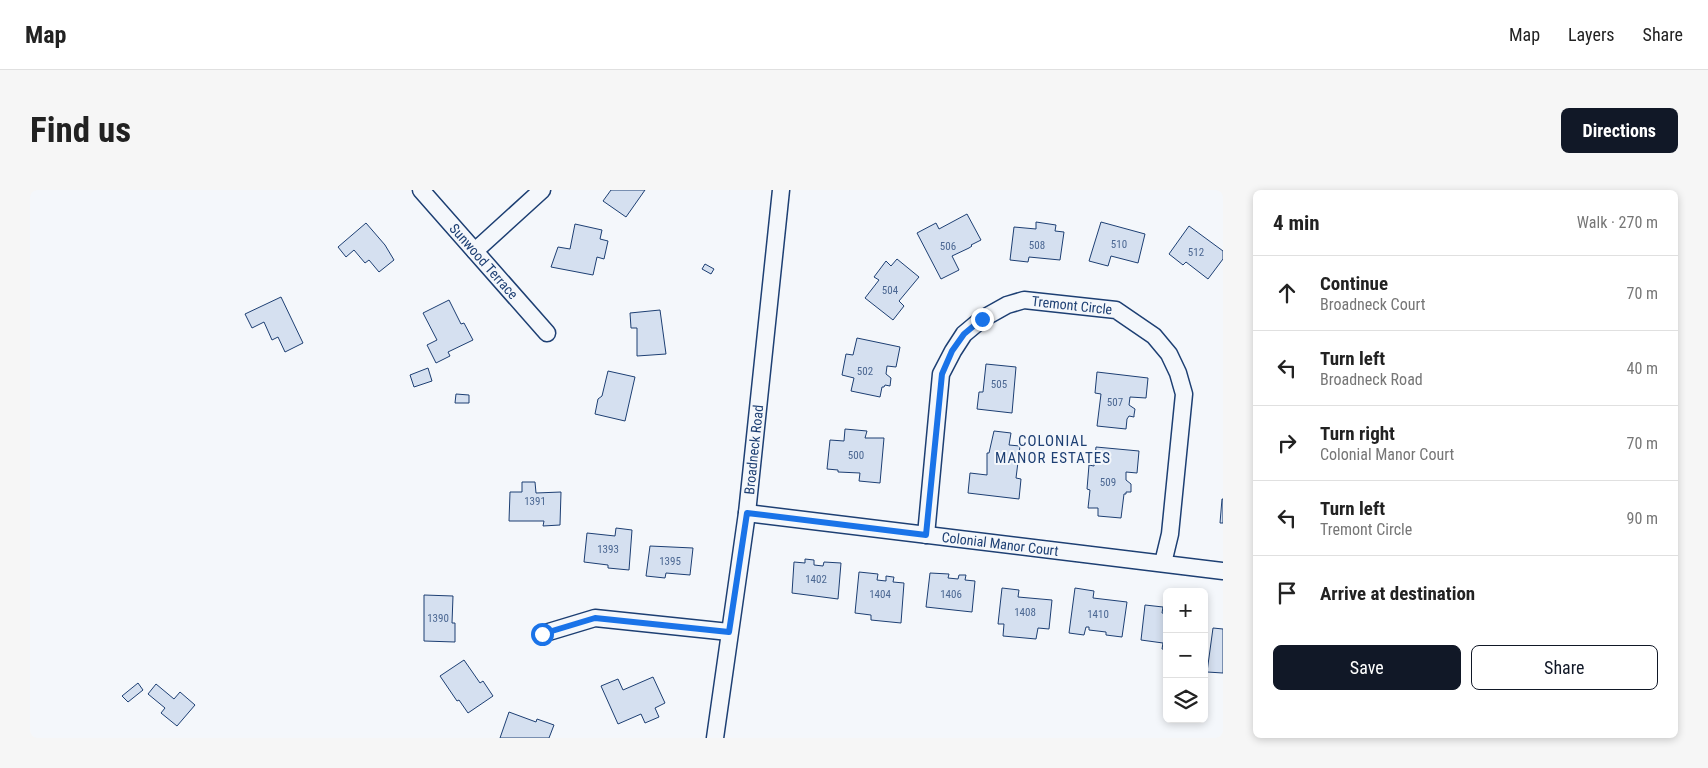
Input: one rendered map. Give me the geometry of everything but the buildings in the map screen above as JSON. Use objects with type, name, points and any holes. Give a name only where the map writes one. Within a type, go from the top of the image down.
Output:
[{"type":"street","name":"Sunwood Terrace","points":[[421,190],[546,333]]},
{"type":"street","points":[[474,251],[542,190]]},
{"type":"street","name":"Broadneck Road","points":[[715,738],[747,513],[781,190]]},
{"type":"street","name":"Tremont Circle","points":[[926,535],[942,374],[952,351],[964,334],[982,319],[1007,305],[1024,300],[1116,310],[1154,336],[1159,342],[1178,372],[1184,394],[1170,534],[1163,563]]},
{"type":"street","name":"Colonial Manor Court","points":[[747,513],[1223,571]]},
{"type":"street","points":[[542,634],[595,618],[729,632]]},
{"type":"district","name":"COLONIAL MANOR ESTATES","points":[[1053,450]]},
{"type":"route","points":[[542,634],[595,618],[729,632],[747,513],[926,535],[942,374],[952,351],[964,334],[982,319]]}]
